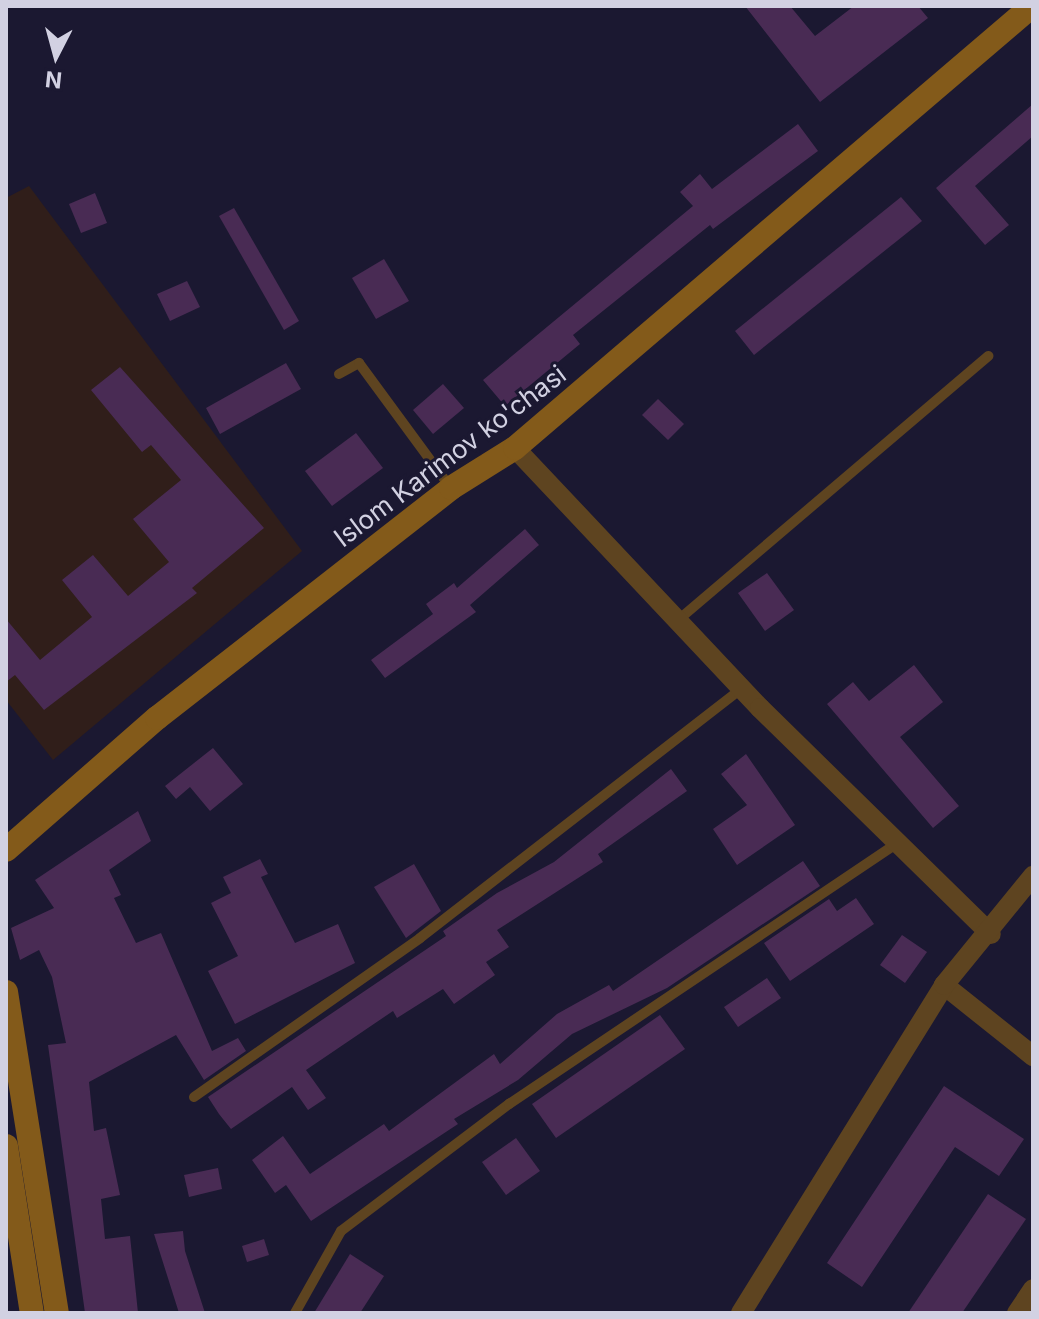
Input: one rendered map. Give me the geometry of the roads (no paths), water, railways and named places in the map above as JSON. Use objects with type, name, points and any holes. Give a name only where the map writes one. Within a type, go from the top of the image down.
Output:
[{"type":"main road","name":"Islom Karimov ko'chasi","points":[[6,850],[157,718],[451,488],[515,448],[1032,6]]},
{"type":"main road","points":[[6,992],[57,1313]]},
{"type":"main road","points":[[6,1146],[32,1313]]},
{"type":"street","points":[[515,448],[741,689],[991,934]]},
{"type":"street","points":[[741,1313],[944,985],[991,934],[1033,876]]},
{"type":"street","points":[[944,985],[1033,1056]]},
{"type":"street","points":[[1017,1313],[1033,1289]]},
{"type":"lane","points":[[677,621],[988,356]]},
{"type":"lane","points":[[339,374],[359,363],[451,488]]},
{"type":"lane","points":[[194,1097],[420,938],[741,689]]},
{"type":"lane","points":[[295,1313],[341,1231],[509,1104],[898,843]]}]
